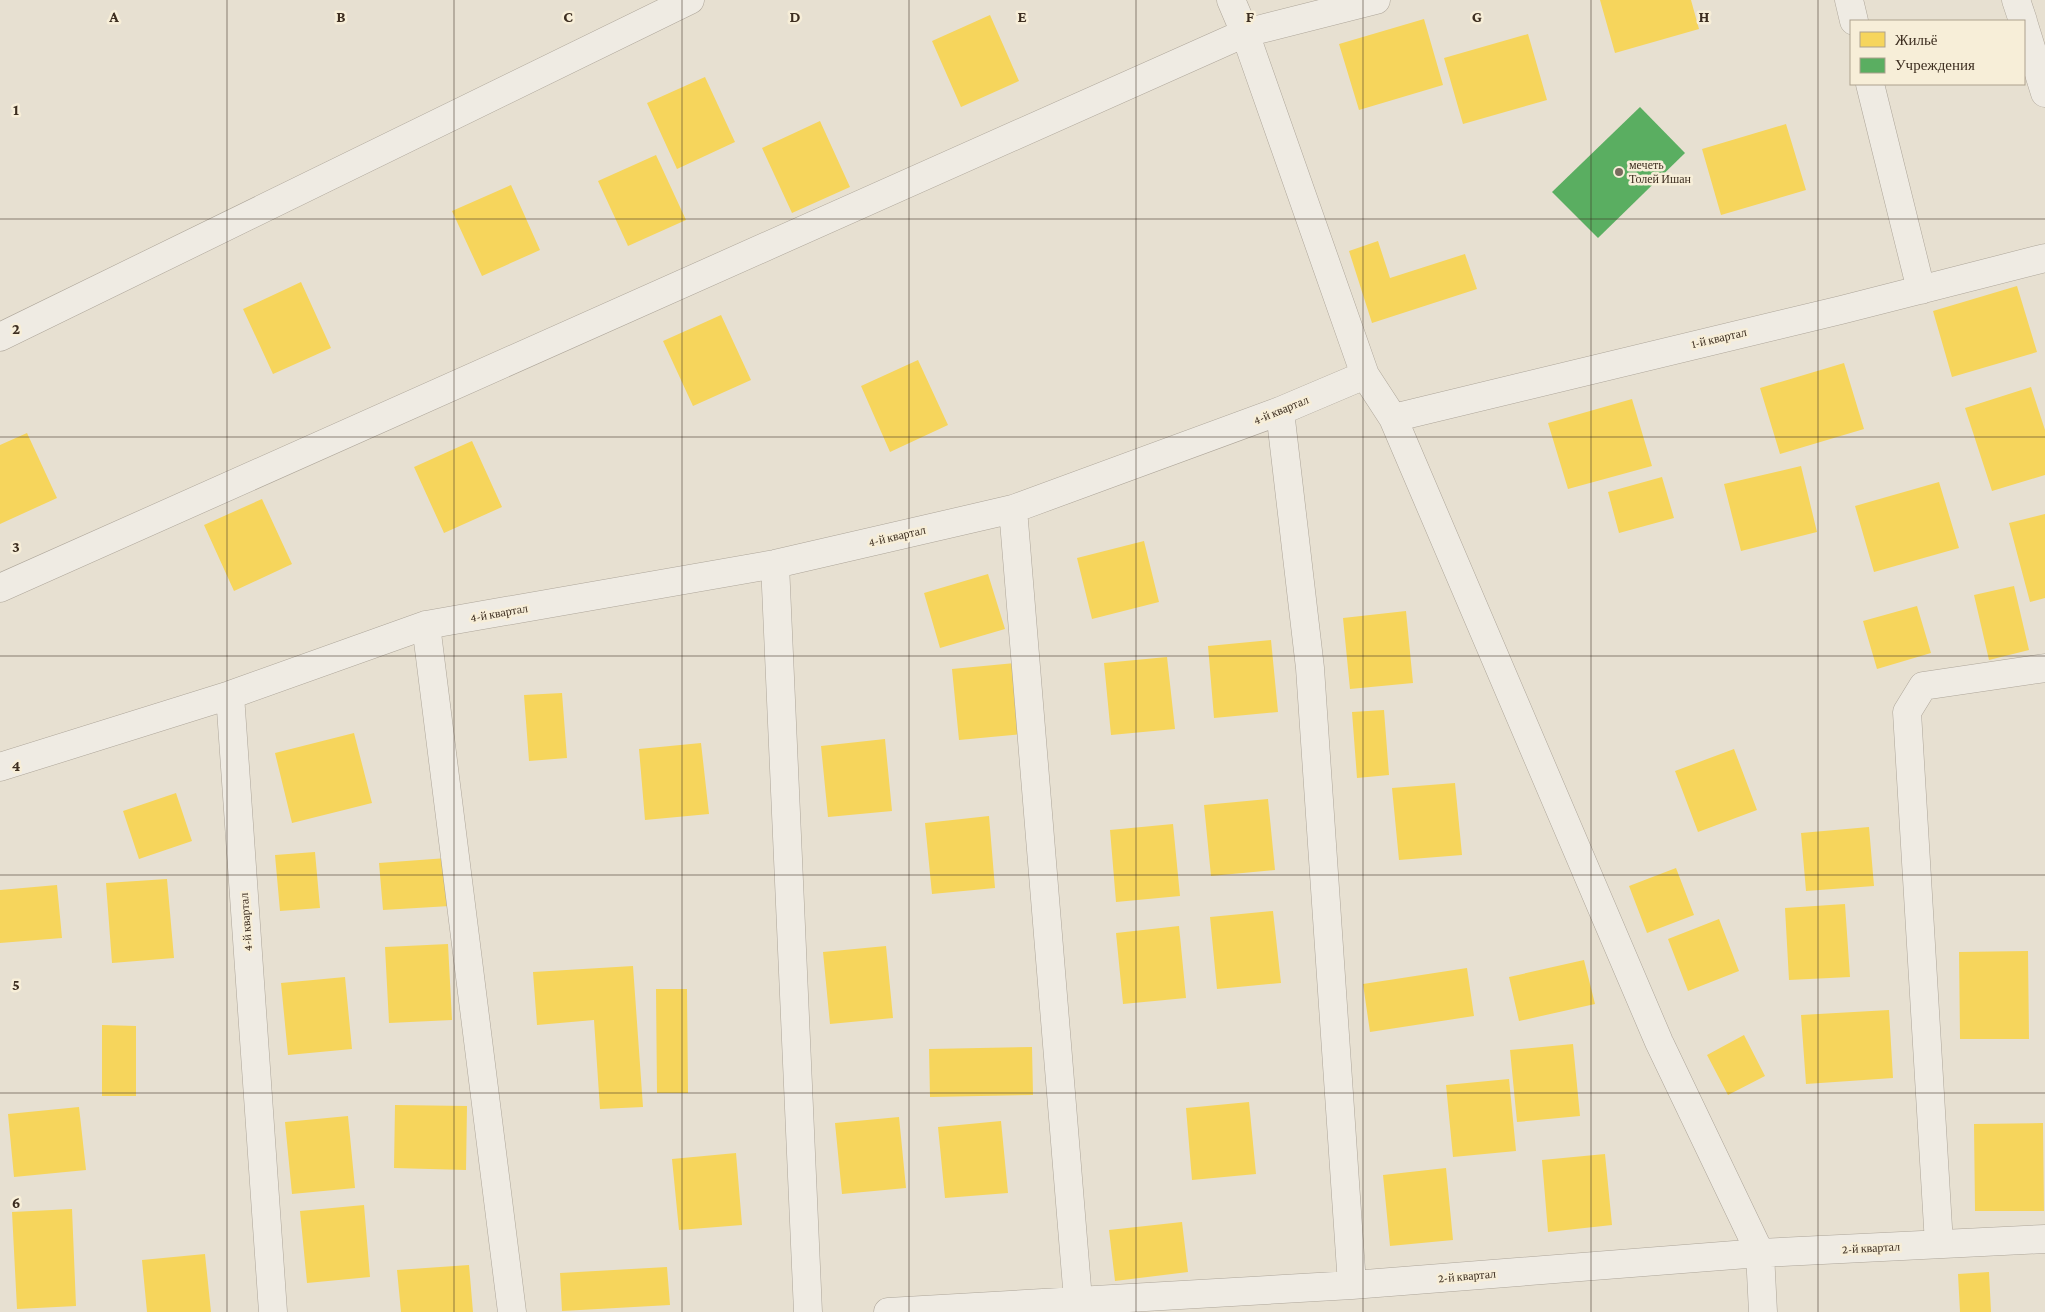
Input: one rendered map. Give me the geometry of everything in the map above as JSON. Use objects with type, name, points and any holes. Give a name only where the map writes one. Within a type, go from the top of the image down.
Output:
[{"type":"street","points":[[0,337],[690,0]]},
{"type":"street","points":[[1231,0],[1245,34],[1364,375],[1393,418],[1659,1042],[1760,1253],[1763,1312]]},
{"type":"street","points":[[0,588],[1245,34],[1376,0]]},
{"type":"street","points":[[1849,0],[1854,20]]},
{"type":"street","points":[[2016,0],[2022,20]]},
{"type":"street","points":[[2025,29],[2045,92]]},
{"type":"street","points":[[1870,85],[1921,290]]},
{"type":"street","name":"1-й квартал","points":[[1393,418],[1921,290],[2045,258]]},
{"type":"street","name":"4-й квартал","points":[[273,1312],[230,696],[426,625],[775,564],[1014,509],[1280,411],[1364,375]]},
{"type":"street","points":[[1280,411],[1310,668],[1352,1285]]},
{"type":"street","points":[[1014,509],[1079,1306]]},
{"type":"street","points":[[775,564],[808,1312]]},
{"type":"street","points":[[426,625],[512,1312]]},
{"type":"street","points":[[1938,1244],[1907,712],[1923,686],[2045,668]]},
{"type":"street","points":[[0,767],[230,696]]},
{"type":"street","name":"2-й квартал","points":[[888,1312],[1079,1306],[1760,1253],[2045,1239]]},
{"type":"building: Жильё","points":[[1600,0],[1691,0],[1699,29],[1615,53]]},
{"type":"building: Жильё","points":[[990,15],[1019,81],[961,107],[932,41]]},
{"type":"building: Жильё","points":[[1424,19],[1443,85],[1359,110],[1339,44]]},
{"type":"building: Жильё","points":[[1528,34],[1547,100],[1463,124],[1444,58]]},
{"type":"building: Жильё","points":[[705,77],[735,142],[677,169],[647,103]]},
{"type":"building: Жильё","points":[[820,121],[850,187],[792,213],[762,148]]},
{"type":"building: Жильё","points":[[1786,124],[1806,190],[1721,215],[1702,149]]},
{"type":"building: Жильё","points":[[656,155],[686,220],[628,246],[598,181]]},
{"type":"building: Жильё","points":[[511,185],[540,250],[482,276],[452,211]]},
{"type":"building: Жильё","points":[[1378,241],[1390,278],[1465,254],[1477,289],[1372,323],[1349,251]]},
{"type":"building: Жильё","points":[[301,282],[331,348],[273,374],[243,309]]},
{"type":"building: Жильё","points":[[2017,286],[2037,352],[1952,377],[1933,311]]},
{"type":"building: Жильё","points":[[721,315],[751,380],[693,406],[663,341]]},
{"type":"building: Жильё","points":[[918,360],[948,425],[890,452],[861,386]]},
{"type":"building: Жильё","points":[[1844,363],[1864,429],[1780,454],[1760,388]]},
{"type":"building: Жильё","points":[[2031,387],[2045,430],[2045,475],[1992,491],[1965,408]]},
{"type":"building: Жильё","points":[[1632,399],[1652,466],[1568,489],[1548,423]]},
{"type":"building: Жильё","points":[[27,433],[57,498],[0,524],[0,445]]},
{"type":"building: Жильё","points":[[472,441],[502,507],[444,533],[414,467]]},
{"type":"building: Жильё","points":[[1801,466],[1817,532],[1741,551],[1724,484]]},
{"type":"building: Жильё","points":[[1662,477],[1674,518],[1619,533],[1608,492]]},
{"type":"building: Жильё","points":[[1939,482],[1959,548],[1874,572],[1855,506]]},
{"type":"building: Жильё","points":[[262,499],[292,564],[234,591],[204,525]]},
{"type":"building: Жильё","points":[[2045,514],[2045,598],[2030,602],[2009,523]]},
{"type":"building: Жильё","points":[[1144,541],[1159,602],[1092,619],[1077,558]]},
{"type":"building: Жильё","points":[[988,574],[1005,629],[940,648],[924,593]]},
{"type":"building: Жильё","points":[[2014,586],[2029,650],[1989,660],[1974,595]]},
{"type":"building: Жильё","points":[[1917,606],[1931,653],[1877,669],[1863,621]]},
{"type":"building: Жильё","points":[[1406,611],[1413,683],[1350,689],[1343,618]]},
{"type":"building: Жильё","points":[[1271,640],[1278,712],[1214,718],[1208,646]]},
{"type":"building: Жильё","points":[[1167,657],[1175,729],[1111,735],[1104,663]]},
{"type":"building: Жильё","points":[[1015,663],[1022,734],[959,740],[952,669]]},
{"type":"building: Жильё","points":[[562,693],[567,758],[529,761],[524,695]]},
{"type":"building: Жильё","points":[[1384,710],[1389,775],[1357,778],[1352,712]]},
{"type":"building: Жильё","points":[[354,733],[372,803],[292,823],[275,753]]},
{"type":"building: Жильё","points":[[885,739],[892,811],[828,817],[821,746]]},
{"type":"building: Жильё","points":[[701,743],[709,814],[645,820],[639,749]]},
{"type":"building: Жильё","points":[[1734,749],[1757,810],[1698,832],[1675,771]]},
{"type":"building: Жильё","points":[[1455,783],[1462,855],[1399,860],[1392,788]]},
{"type":"building: Жильё","points":[[176,793],[192,841],[139,859],[123,811]]},
{"type":"building: Жильё","points":[[1268,799],[1275,870],[1211,876],[1204,805]]},
{"type":"building: Жильё","points":[[989,816],[995,888],[932,894],[925,823]]},
{"type":"building: Жильё","points":[[1173,824],[1180,896],[1116,902],[1110,830]]},
{"type":"building: Жильё","points":[[1869,827],[1874,886],[1806,891],[1801,833]]},
{"type":"building: Жильё","points":[[315,852],[320,908],[280,911],[275,855]]},
{"type":"building: Жильё","points":[[447,858],[450,906],[383,910],[379,863]]},
{"type":"building: Жильё","points":[[1676,868],[1694,915],[1647,933],[1629,886]]},
{"type":"building: Жильё","points":[[167,879],[174,958],[112,963],[106,883]]},
{"type":"building: Жильё","points":[[57,885],[62,938],[0,943],[0,890]]},
{"type":"building: Жильё","points":[[1845,904],[1850,977],[1789,980],[1785,908]]},
{"type":"building: Жильё","points":[[1273,911],[1281,983],[1217,989],[1210,917]]},
{"type":"building: Жильё","points":[[1719,919],[1739,971],[1688,991],[1668,939]]},
{"type":"building: Жильё","points":[[1179,926],[1186,998],[1123,1004],[1116,933]]},
{"type":"building: Жильё","points":[[448,944],[452,1020],[389,1023],[385,947]]},
{"type":"building: Жильё","points":[[886,946],[893,1018],[830,1024],[823,952]]},
{"type":"building: Жильё","points":[[2028,951],[2029,1039],[1960,1039],[1959,952]]},
{"type":"building: Жильё","points":[[1584,960],[1595,1004],[1519,1021],[1509,977]]},
{"type":"building: Жильё","points":[[633,966],[643,1107],[600,1109],[594,1020],[537,1025],[533,972]]},
{"type":"building: Жильё","points":[[1467,968],[1474,1016],[1370,1032],[1363,984]]},
{"type":"building: Жильё","points":[[345,977],[352,1049],[288,1055],[281,983]]},
{"type":"building: Жильё","points":[[656,989],[687,989],[688,1093],[657,1093]]},
{"type":"building: Жильё","points":[[1889,1010],[1893,1078],[1806,1084],[1801,1015]]},
{"type":"building: Жильё","points":[[102,1025],[136,1026],[136,1096],[102,1096]]},
{"type":"building: Жильё","points":[[1744,1035],[1765,1076],[1728,1095],[1707,1055]]},
{"type":"building: Жильё","points":[[1573,1044],[1580,1116],[1517,1122],[1510,1050]]},
{"type":"building: Жильё","points":[[1032,1047],[1033,1095],[930,1097],[929,1049]]},
{"type":"building: Жильё","points":[[1509,1079],[1516,1151],[1453,1157],[1446,1085]]},
{"type":"building: Жильё","points":[[1249,1102],[1256,1174],[1192,1180],[1186,1108]]},
{"type":"building: Жильё","points":[[395,1105],[467,1106],[466,1170],[394,1168]]},
{"type":"building: Жильё","points":[[79,1107],[86,1170],[14,1177],[8,1114]]},
{"type":"building: Жильё","points":[[348,1116],[355,1188],[292,1194],[285,1122]]},
{"type":"building: Жильё","points":[[899,1117],[906,1188],[842,1194],[835,1123]]},
{"type":"building: Жильё","points":[[1001,1121],[1008,1193],[945,1198],[938,1127]]},
{"type":"building: Жильё","points":[[2043,1123],[2044,1211],[1975,1211],[1974,1124]]},
{"type":"building: Жильё","points":[[736,1153],[742,1225],[679,1230],[672,1159]]},
{"type":"building: Жильё","points":[[1605,1154],[1612,1225],[1548,1232],[1542,1160]]},
{"type":"building: Жильё","points":[[1446,1168],[1453,1240],[1390,1246],[1383,1175]]},
{"type":"building: Жильё","points":[[364,1205],[370,1277],[307,1283],[300,1211]]},
{"type":"building: Жильё","points":[[72,1209],[76,1306],[17,1309],[12,1212]]},
{"type":"building: Жильё","points":[[1182,1222],[1188,1272],[1115,1281],[1109,1230]]},
{"type":"building: Жильё","points":[[205,1254],[211,1312],[147,1312],[142,1260]]},
{"type":"building: Жильё","points":[[469,1265],[473,1312],[401,1312],[397,1270]]},
{"type":"building: Жильё","points":[[667,1267],[670,1305],[562,1311],[560,1273]]},
{"type":"building: Жильё","points":[[1989,1272],[1991,1312],[1960,1312],[1958,1274]]},
{"type":"building: Учреждения","name":"мечеть Толей Ишан","points":[[1640,107],[1685,153],[1598,238],[1552,192]]},
{"type":"place","name":"мечеть Толей Ишан","points":[[1619,172]]}]
